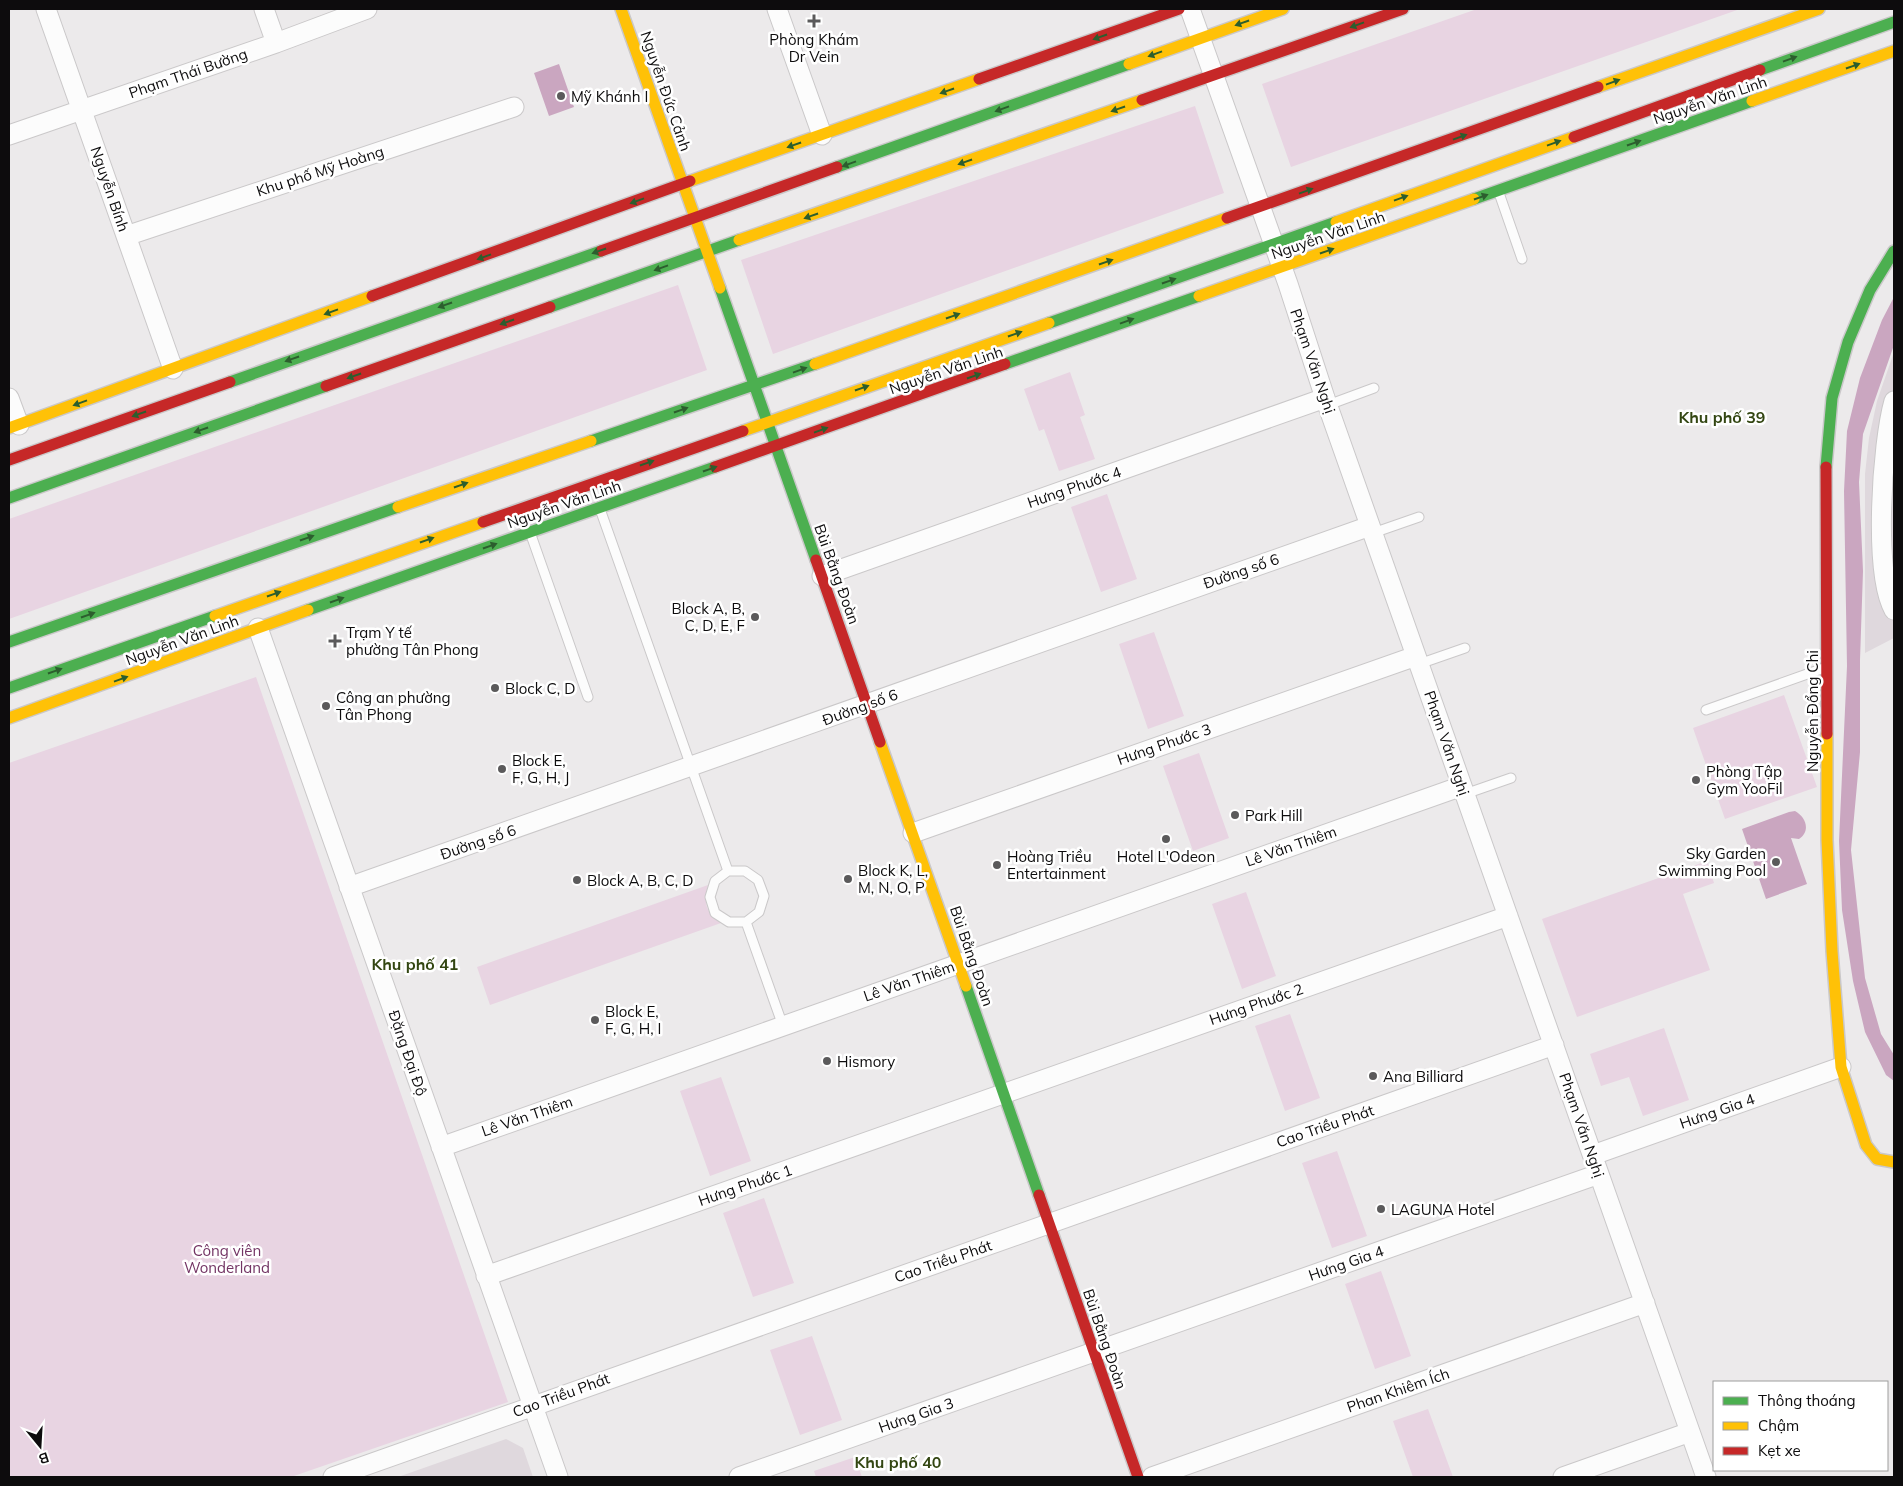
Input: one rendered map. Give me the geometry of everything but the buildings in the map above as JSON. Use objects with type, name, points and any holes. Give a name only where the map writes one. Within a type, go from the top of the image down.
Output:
[{"type":"main road","name":"Nguyễn Đức Cảnh","points":[[620,9],[706,252]]},
{"type":"main road","points":[[14,427],[682,184],[1179,9]]},
{"type":"main road","points":[[9,460],[1283,9]]},
{"type":"main road","points":[[9,498],[1403,9]]},
{"type":"main road","points":[[9,642],[1260,208],[1819,9]]},
{"type":"main road","name":"Nguyễn Văn Linh","points":[[9,688],[253,615],[511,525],[766,421],[1273,244],[1894,22]]},
{"type":"main road","name":"Nguyễn Văn Linh","points":[[9,718],[253,615],[511,525],[530,532],[600,508],[1894,51]]},
{"type":"main road","name":"Nguyễn Đổng Chi","points":[[1894,251],[1870,290],[1848,342],[1832,398],[1826,465],[1827,840],[1832,951],[1841,1068],[1866,1145],[1877,1159],[1894,1162]]},
{"type":"main road","name":"Bùi Bằng Đoàn","points":[[706,252],[822,576],[1138,1477]]},
{"type":"street","name":"Nguyễn Bính","points":[[46,9],[173,370]]},
{"type":"street","points":[[264,9],[276,42]]},
{"type":"street","name":"Phạm Thái Bường","points":[[9,135],[367,9]]},
{"type":"street","points":[[777,9],[822,135]]},
{"type":"street","name":"Phạm Văn Nghị","points":[[1190,9],[1281,267],[1326,402],[1706,1477]]},
{"type":"street","name":"Khu phố Mỹ Hoàng","points":[[126,236],[514,107]]},
{"type":"street","points":[[9,398],[14,427]]},
{"type":"street","points":[[1894,401],[1886,434],[1889,470],[1884,571],[1886,588],[1894,610]]},
{"type":"street","name":"Hưng Phước 4","points":[[822,576],[1326,402]]},
{"type":"street","name":"Đường số 6","points":[[349,887],[867,704],[1371,530]]},
{"type":"street","name":"Đặng Đại Độ","points":[[253,615],[558,1477]]},
{"type":"street","name":"Hưng Phước 3","points":[[912,833],[1418,660]]},
{"type":"street","name":"Lê Văn Thiêm","points":[[441,1147],[958,964],[1464,790]]},
{"type":"street","name":"Hưng Phước 2","points":[[1004,1093],[1508,916]]},
{"type":"street","name":"Cao Triều Phát","points":[[333,1477],[1554,1045]]},
{"type":"street","name":"Hưng Gia 4","points":[[1593,1155],[1841,1068]]},
{"type":"street","name":"Hưng Phước 1","points":[[486,1276],[1004,1093]]},
{"type":"street","name":"Hưng Gia 4","points":[[1094,1352],[1599,1174]]},
{"type":"street","name":"Phan Khiêm Ích","points":[[1152,1477],[1645,1303]]},
{"type":"street","name":"Hưng Gia 3","points":[[739,1477],[1094,1352]]},
{"type":"street","points":[[1563,1477],[1690,1432]]},
{"type":"lane","points":[[1498,191],[1522,259]]},
{"type":"lane","points":[[1326,402],[1374,388]]},
{"type":"lane","points":[[600,508],[728,871]]},
{"type":"lane","points":[[1371,530],[1419,517]]},
{"type":"lane","points":[[530,532],[588,697]]},
{"type":"lane","points":[[1418,660],[1465,648]]},
{"type":"lane","points":[[1706,710],[1826,667]]},
{"type":"lane","points":[[1464,790],[1511,778]]},
{"type":"lane","points":[[728,871],[744,871],[758,880],[764,896],[759,912],[746,922],[729,922],[715,913],[710,897],[715,881],[728,871]]},
{"type":"lane","points":[[746,922],[782,1026]]},
{"type":"shaded area","points":[[559,64],[574,107],[549,116],[534,73]]},
{"type":"shaded area","points":[[1894,297],[1894,345],[1863,434],[1859,482],[1863,571],[1860,660],[1860,752],[1851,850],[1865,978],[1881,1034],[1894,1055],[1894,1081],[1886,1075],[1865,1032],[1853,981],[1842,910],[1839,841],[1847,666],[1844,491],[1847,431],[1860,378],[1882,320]]},
{"type":"shaded area","points":[[1894,352],[1894,638],[1865,653],[1865,474],[1869,438],[1877,401]]},
{"type":"shaded area","name":"Sky Garden Swimming Pool","points":[[1795,811],[1806,824],[1803,836],[1799,839],[1791,838],[1807,884],[1766,899],[1742,829]]},
{"type":"shaded area","points":[[506,1439],[523,1448],[533,1477],[398,1477]]},
{"type":"green space","points":[[1477,9],[1740,9],[1291,167],[1262,84]]},
{"type":"green space","points":[[1195,106],[1224,193],[773,354],[741,260]]},
{"type":"green space","points":[[678,285],[707,370],[9,619],[9,519]]},
{"type":"green space","points":[[1070,372],[1085,415],[1080,417],[1095,459],[1059,471],[1044,429],[1039,431],[1024,389]]},
{"type":"green space","points":[[1107,494],[1137,579],[1101,592],[1071,507]]},
{"type":"green space","points":[[1154,632],[1184,716],[1148,729],[1119,644]]},
{"type":"green space","name":"Công viên Wonderland","points":[[256,677],[508,1402],[291,1477],[9,1477],[9,763]]},
{"type":"green space","points":[[1784,695],[1817,787],[1725,819],[1693,728]]},
{"type":"green space","points":[[1199,753],[1229,838],[1193,851],[1163,766]]},
{"type":"green space","points":[[1707,861],[1714,883],[1683,894],[1710,970],[1577,1017],[1542,919]]},
{"type":"green space","points":[[708,885],[707,907],[712,915],[721,923],[490,1005],[477,967]]},
{"type":"green space","points":[[1246,892],[1276,976],[1242,989],[1212,904]]},
{"type":"green space","points":[[1290,1014],[1320,1098],[1285,1111],[1255,1026]]},
{"type":"green space","points":[[1664,1028],[1689,1100],[1643,1116],[1629,1077],[1601,1086],[1590,1054]]},
{"type":"green space","points":[[721,1077],[751,1161],[710,1176],[680,1091]]},
{"type":"green space","points":[[1337,1151],[1367,1236],[1332,1248],[1302,1163]]},
{"type":"green space","points":[[764,1198],[794,1283],[753,1297],[723,1213]]},
{"type":"green space","points":[[1381,1271],[1411,1356],[1375,1369],[1345,1284]]},
{"type":"green space","points":[[812,1336],[842,1420],[800,1435],[770,1350]]},
{"type":"green space","points":[[1428,1409],[1453,1477],[1413,1477],[1393,1421]]},
{"type":"green space","points":[[855,1457],[862,1477],[816,1477],[814,1471]]},
{"type":"traffic: fast","points":[[1760,70],[1894,22]]},
{"type":"traffic: fast","points":[[837,167],[1129,64]]},
{"type":"traffic: fast","points":[[1474,199],[1752,101]]},
{"type":"traffic: fast","points":[[1049,323],[1336,222]]},
{"type":"traffic: fast","points":[[550,307],[739,240]]},
{"type":"traffic: fast","points":[[230,382],[601,251]]},
{"type":"traffic: fast","points":[[1826,467],[1832,398],[1848,342],[1870,290],[1894,251]]},
{"type":"traffic: fast","points":[[720,288],[816,560]]},
{"type":"traffic: fast","points":[[1005,364],[1199,296]]},
{"type":"traffic: fast","points":[[591,441],[815,364]]},
{"type":"traffic: fast","points":[[9,498],[326,386]]},
{"type":"traffic: fast","points":[[308,610],[715,467]]},
{"type":"traffic: fast","points":[[9,642],[398,507]]},
{"type":"traffic: fast","points":[[9,688],[215,616]]},
{"type":"traffic: fast","points":[[966,986],[1039,1195]]},
{"type":"traffic: slow","points":[[621,9],[720,288]]},
{"type":"traffic: slow","points":[[1129,64],[1283,9]]},
{"type":"traffic: slow","points":[[1598,87],[1819,9]]},
{"type":"traffic: slow","points":[[1752,101],[1894,51]]},
{"type":"traffic: slow","points":[[690,181],[979,79]]},
{"type":"traffic: slow","points":[[739,240],[1142,100]]},
{"type":"traffic: slow","points":[[1336,222],[1574,137]]},
{"type":"traffic: slow","points":[[1199,296],[1474,199]]},
{"type":"traffic: slow","points":[[815,364],[1227,218]]},
{"type":"traffic: slow","points":[[9,428],[372,296]]},
{"type":"traffic: slow","points":[[743,431],[1049,323]]},
{"type":"traffic: slow","points":[[398,507],[591,441]]},
{"type":"traffic: slow","points":[[215,616],[483,522]]},
{"type":"traffic: slow","points":[[9,718],[308,610]]},
{"type":"traffic: slow","points":[[1827,734],[1827,840],[1832,951],[1841,1067],[1866,1145],[1877,1159],[1894,1162]]},
{"type":"traffic: slow","points":[[880,742],[966,986]]},
{"type":"traffic: jam","points":[[979,79],[1179,9]]},
{"type":"traffic: jam","points":[[1142,100],[1403,9]]},
{"type":"traffic: jam","points":[[1574,137],[1760,70]]},
{"type":"traffic: jam","points":[[1227,218],[1598,87]]},
{"type":"traffic: jam","points":[[601,251],[837,167]]},
{"type":"traffic: jam","points":[[372,296],[690,181]]},
{"type":"traffic: jam","points":[[326,386],[550,307]]},
{"type":"traffic: jam","points":[[715,467],[1005,364]]},
{"type":"traffic: jam","points":[[9,460],[230,382]]},
{"type":"traffic: jam","points":[[483,522],[743,431]]},
{"type":"traffic: jam","points":[[1826,467],[1827,734]]},
{"type":"traffic: jam","points":[[816,560],[880,742]]},
{"type":"traffic: jam","points":[[1039,1195],[1138,1477]]},
{"type":"place","name":"Phòng Khám Dr Vein","points":[[814,21]]},
{"type":"place","name":"Mỹ Khánh I","points":[[561,96]]},
{"type":"place","name":"Block A, B, C, D, E, F","points":[[755,617]]},
{"type":"place","name":"Trạm Y tế phường Tân Phong","points":[[335,641]]},
{"type":"place","name":"Block C, D","points":[[495,688]]},
{"type":"place","name":"Công an phường Tân Phong","points":[[326,706]]},
{"type":"place","name":"Block E, F, G, H, J","points":[[502,769]]},
{"type":"place","name":"Phòng Tập Gym YooFil","points":[[1696,780]]},
{"type":"place","name":"Park Hill","points":[[1235,815]]},
{"type":"place","name":"Hotel L'Odeon","points":[[1166,839]]},
{"type":"place","name":"Sky Garden Swimming Pool","points":[[1776,862]]},
{"type":"place","name":"Hoàng Triều Entertainment","points":[[997,865]]},
{"type":"place","name":"Block K, L, M, N, O, P","points":[[848,879]]},
{"type":"place","name":"Block A, B, C, D","points":[[577,880]]},
{"type":"place","name":"Block E, F, G, H, I","points":[[595,1020]]},
{"type":"place","name":"Hismory","points":[[827,1061]]},
{"type":"place","name":"Ana Billiard","points":[[1373,1076]]},
{"type":"place","name":"LAGUNA Hotel","points":[[1381,1209]]},
{"type":"district","name":"Khu phố 39","points":[[1722,417]]},
{"type":"district","name":"Khu phố 41","points":[[415,964]]},
{"type":"district","name":"Khu phố 40","points":[[898,1462]]}]
